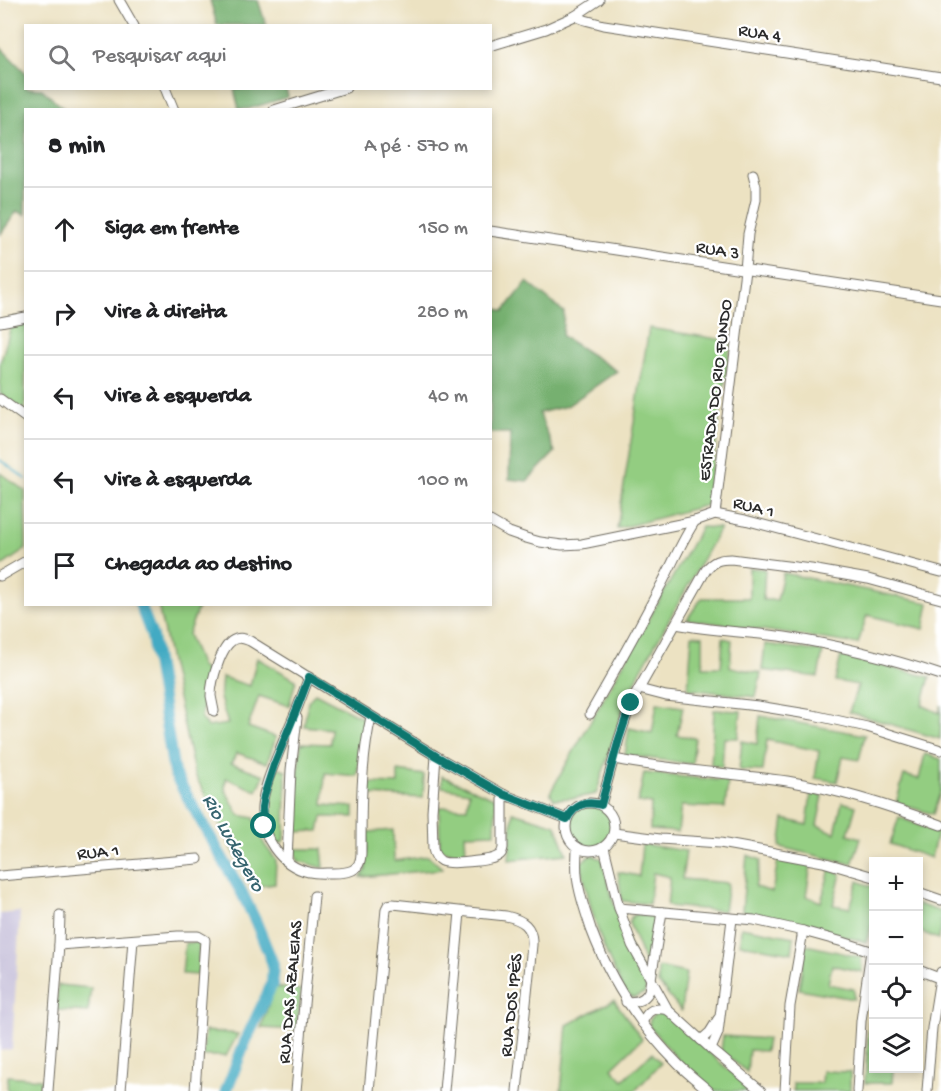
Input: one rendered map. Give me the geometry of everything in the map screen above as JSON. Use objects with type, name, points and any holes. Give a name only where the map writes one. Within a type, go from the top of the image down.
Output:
[{"type":"street","points":[[119,0],[133,24]]},
{"type":"street","points":[[492,45],[533,34],[575,16],[599,0]]},
{"type":"street","name":"RUA 4","points":[[575,16],[604,25],[941,77]]},
{"type":"street","points":[[166,90],[173,108]]},
{"type":"street","points":[[281,108],[339,90]]},
{"type":"street","name":"ESTRADA DO RIO FUNDO","points":[[716,514],[748,234],[756,200],[753,174]]},
{"type":"street","name":"RUA 3","points":[[492,231],[941,299]]},
{"type":"street","points":[[0,322],[24,317]]},
{"type":"street","points":[[0,399],[24,417]]},
{"type":"street","name":"RUA 1","points":[[492,521],[509,532],[540,543],[562,545],[582,544],[694,521],[716,514],[941,572]]},
{"type":"street","points":[[590,714],[632,641],[694,521]]},
{"type":"street","points":[[601,805],[631,703],[711,564],[720,559],[731,559],[811,569],[868,579],[941,599]]},
{"type":"street","points":[[0,576],[24,562]]},
{"type":"street","points":[[676,624],[832,645],[941,675]]},
{"type":"street","points":[[214,711],[211,697],[212,684],[228,644],[237,638],[250,641],[371,717],[503,794],[567,819]]},
{"type":"street","points":[[309,677],[274,765],[262,807],[264,826],[271,845],[303,871],[322,874],[346,873],[360,863],[362,784],[371,717]]},
{"type":"street","points":[[639,688],[666,696],[758,706],[813,715],[867,727],[941,750]]},
{"type":"street","points":[[287,860],[291,770],[298,706]]},
{"type":"street","points":[[436,756],[432,811],[433,849],[434,854],[441,861],[454,863],[492,858],[501,854],[503,794]]},
{"type":"street","points":[[614,759],[820,788],[846,794],[941,825]]},
{"type":"street","points":[[274,765],[285,765],[291,770]]},
{"type":"street","points":[[593,802],[601,805],[613,817],[614,833],[604,847],[591,851],[577,848],[567,835],[567,819],[577,806],[593,802]]},
{"type":"street","points":[[614,833],[720,843],[823,862],[869,875]]},
{"type":"street","points":[[271,845],[281,848],[288,842]]},
{"type":"street","points":[[604,847],[619,908],[632,945],[668,1010],[761,1091]]},
{"type":"street","points":[[577,848],[577,876],[586,914],[600,953],[626,1002],[652,1036],[678,1064],[709,1091]]},
{"type":"street","name":"RUA 1","points":[[0,876],[198,859]]},
{"type":"street","points":[[923,894],[941,900]]},
{"type":"street","name":"RUA DAS AZALEIAS","points":[[296,1091],[314,896]]},
{"type":"street","name":"RUA DOS IPÊS","points":[[369,1091],[386,909],[387,906],[393,904],[513,917],[526,925],[532,935],[517,1091]]},
{"type":"street","points":[[619,908],[754,921],[803,931],[869,951]]},
{"type":"street","points":[[444,1091],[460,912]]},
{"type":"street","points":[[626,1002],[635,1002],[647,996],[662,912]]},
{"type":"street","points":[[48,1091],[60,915]]},
{"type":"street","points":[[711,1049],[718,1033],[732,918]]},
{"type":"street","points":[[778,1091],[785,1086],[790,1006],[803,931]]},
{"type":"street","points":[[59,945],[192,935],[206,939],[195,1091]]},
{"type":"street","points":[[121,1091],[133,940]]},
{"type":"street","points":[[856,1091],[861,1021],[870,965]]},
{"type":"street","points":[[923,971],[940,975],[932,1028],[927,1091]]},
{"type":"street","points":[[642,1023],[651,1010],[658,1008],[668,1010]]},
{"type":"street","points":[[701,1040],[710,1032],[719,1017]]},
{"type":"shaded area","points":[[20,912],[12,1049],[0,1051],[0,914]]},
{"type":"green space","points":[[210,0],[258,0],[266,24],[217,24]]},
{"type":"green space","points":[[0,47],[24,71],[24,90],[43,90],[63,108],[24,108],[24,214],[17,211],[0,235]]},
{"type":"green space","points":[[234,90],[286,90],[288,97],[251,108],[239,108]]},
{"type":"green space","points":[[527,282],[564,312],[562,336],[617,371],[567,406],[539,413],[555,452],[527,481],[509,479],[510,433],[492,433],[492,306],[504,311]]},
{"type":"green space","points":[[24,323],[24,410],[0,393],[0,364],[11,326]]},
{"type":"green space","points":[[649,328],[731,341],[707,505],[617,529]]},
{"type":"green space","points":[[0,473],[24,490],[24,550],[0,567]]},
{"type":"green space","points":[[701,527],[720,528],[641,670],[624,706],[596,794],[554,799],[550,793]]},
{"type":"green space","points":[[749,568],[765,569],[763,600],[777,600],[783,573],[929,603],[924,629],[867,615],[858,644],[687,619],[702,598],[749,598]]},
{"type":"green space","points":[[158,606],[199,606],[188,634],[201,667],[207,672],[201,719],[208,727],[228,724],[220,698],[222,677],[250,686],[257,658],[296,680],[289,706],[259,696],[248,727],[276,737],[267,763],[237,753],[231,763],[264,775],[257,791],[226,778],[225,789],[239,815],[254,818],[264,844],[276,860],[275,884],[252,887],[194,773]]},
{"type":"green space","points":[[692,635],[703,636],[703,667],[721,667],[723,638],[732,640],[730,667],[761,673],[756,697],[688,689]]},
{"type":"green space","points":[[765,644],[823,652],[818,677],[762,670]]},
{"type":"green space","points":[[841,656],[930,677],[922,705],[939,713],[941,705],[940,739],[849,712],[858,685],[835,681]]},
{"type":"green space","points":[[315,693],[365,719],[357,776],[325,773],[323,805],[354,807],[354,817],[322,817],[319,831],[292,832],[301,743],[330,744],[331,729],[304,726],[308,702]]},
{"type":"green space","points":[[657,703],[683,707],[677,735],[695,738],[692,764],[625,755],[629,728],[652,733]]},
{"type":"green space","points":[[714,710],[741,711],[738,738],[724,738],[722,767],[711,765]]},
{"type":"green space","points":[[760,716],[865,735],[859,760],[843,757],[837,782],[815,778],[819,751],[767,740],[763,771],[739,770],[742,741],[757,744]]},
{"type":"green space","points":[[925,754],[941,759],[941,790],[933,814],[896,803],[904,775],[919,779]]},
{"type":"green space","points":[[281,768],[286,771],[285,839],[281,843],[276,843],[268,824],[267,806],[276,769]]},
{"type":"green space","points":[[398,771],[424,775],[423,798],[369,795],[370,783],[398,784]]},
{"type":"green space","points":[[644,773],[728,781],[725,808],[681,806],[678,832],[650,830],[651,804],[638,802]]},
{"type":"green space","points":[[442,776],[496,799],[495,833],[465,834],[466,855],[440,850],[439,807],[467,808],[469,792],[442,787]]},
{"type":"green space","points":[[811,793],[823,796],[817,825],[835,833],[842,802],[856,806],[848,834],[861,838],[852,864],[780,847],[784,819],[807,825]]},
{"type":"green space","points":[[590,805],[605,812],[612,827],[605,842],[590,849],[575,842],[568,827],[575,812]]},
{"type":"green space","points":[[513,812],[556,825],[567,854],[509,860]]},
{"type":"green space","points":[[899,817],[937,833],[931,858],[890,844]]},
{"type":"green space","points":[[393,830],[394,861],[428,856],[443,869],[361,877],[366,870],[368,832]]},
{"type":"green space","points":[[642,844],[686,851],[682,879],[728,883],[724,911],[667,906],[670,877],[653,873],[649,904],[622,901],[618,872],[639,876]]},
{"type":"green space","points":[[295,849],[322,849],[324,868],[298,861]]},
{"type":"green space","points":[[592,855],[602,859],[614,904],[629,946],[647,982],[645,993],[634,998],[624,991],[620,984],[594,919],[581,863]]},
{"type":"green space","points":[[747,855],[761,860],[755,887],[772,892],[778,861],[811,864],[806,896],[821,902],[830,869],[841,874],[833,905],[850,908],[858,881],[869,885],[869,933],[866,942],[742,911]]},
{"type":"green space","points":[[923,906],[941,912],[941,931],[938,939],[923,933]]},
{"type":"green space","points":[[636,914],[651,915],[657,921],[650,964],[645,963],[629,923],[631,917]]},
{"type":"green space","points":[[741,927],[794,937],[792,953],[740,944]]},
{"type":"green space","points":[[199,942],[198,975],[182,974],[185,943]]},
{"type":"green space","points":[[806,945],[861,957],[862,972],[832,965],[828,984],[854,989],[854,999],[799,989]]},
{"type":"green space","points":[[658,967],[686,973],[681,1011],[658,983]]},
{"type":"green space","points":[[58,985],[91,988],[88,1012],[56,1010]]},
{"type":"green space","points":[[274,987],[301,990],[297,1030],[261,1028]]},
{"type":"green space","points":[[614,1000],[642,1039],[612,1068],[623,1080],[652,1053],[661,1063],[635,1091],[561,1091],[567,1025]]},
{"type":"green space","points":[[664,1012],[752,1091],[713,1091],[680,1062],[649,1026],[653,1016]]},
{"type":"green space","points":[[869,1021],[869,1073],[893,1073],[892,1083],[865,1083]]},
{"type":"green space","points":[[205,1031],[238,1034],[226,1056],[203,1056]]},
{"type":"green space","points":[[723,1036],[767,1039],[765,1051],[749,1050],[747,1072],[721,1051]]},
{"type":"green space","points":[[822,1071],[850,1072],[850,1091],[793,1091],[793,1083],[821,1083]]},
{"type":"green space","points":[[8,1076],[41,1079],[40,1091],[7,1091]]},
{"type":"waterway","points":[[0,460],[24,478]]},
{"type":"waterway","name":"Rio Ludegero","points":[[141,606],[152,636],[174,773],[242,893],[273,964],[272,984],[226,1091]]},
{"type":"route","points":[[264,826],[262,807],[264,796],[309,677],[371,717],[503,794],[567,819],[577,806],[593,802],[601,805],[631,703]]}]
